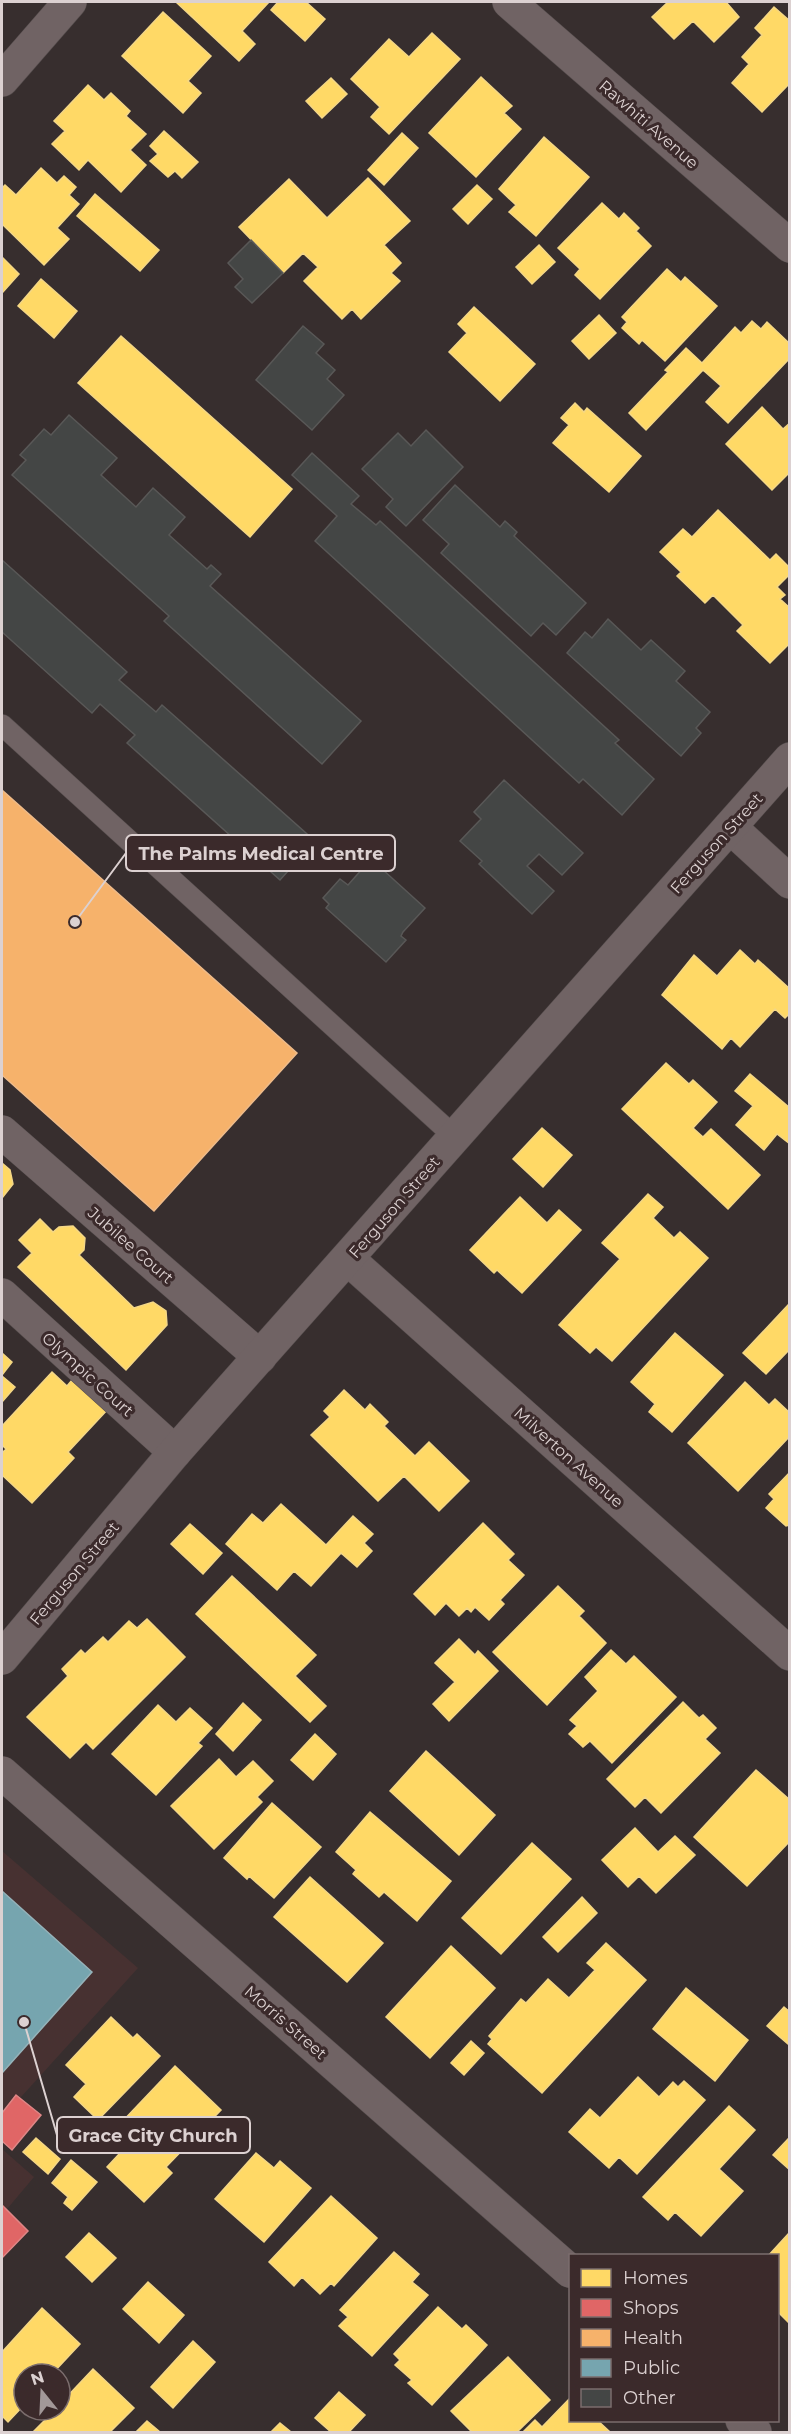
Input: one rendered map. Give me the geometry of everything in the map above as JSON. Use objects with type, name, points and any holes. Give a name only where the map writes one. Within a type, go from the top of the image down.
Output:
[{"type":"street","points":[[2,80],[70,2]]},
{"type":"street","name":"Rawhiti Avenue","points":[[509,2],[789,246]]},
{"type":"street","name":"Ferguson Street","points":[[2,1658],[175,1452],[789,759]]},
{"type":"street","points":[[730,826],[789,882]]},
{"type":"street","name":"Jubilee Court","points":[[2,1132],[260,1357]]},
{"type":"street","name":"Milverton Avenue","points":[[348,1259],[789,1654]]},
{"type":"street","name":"Olympic Court","points":[[2,1295],[175,1452]]},
{"type":"street","name":"Morris Street","points":[[2,1773],[569,2270]]},
{"type":"street","points":[[743,2422],[755,2433]]},
{"type":"lane","points":[[2,725],[455,1137]]},
{"type":"shaded area","points":[[2,1851],[138,1968],[2,2118]]},
{"type":"shaded area","points":[[2,2149],[34,2177],[2,2215]]},
{"type":"building: Homes","points":[[176,2],[269,2],[242,31],[255,44],[239,61]]},
{"type":"building: Homes","points":[[278,2],[306,2],[325,19],[305,41],[271,10]]},
{"type":"building: Homes","points":[[668,2],[726,2],[739,17],[714,42],[693,21],[674,39],[652,17]]},
{"type":"building: Homes","points":[[774,7],[790,21],[790,83],[762,112],[732,83],[749,64],[742,57],[762,35],[755,28]]},
{"type":"building: Homes","points":[[163,12],[211,56],[188,81],[201,93],[183,113],[122,56]]},
{"type":"building: Homes","points":[[432,33],[460,59],[389,134],[371,117],[380,107],[351,79],[389,39],[409,57]]},
{"type":"building: Homes","points":[[481,77],[512,106],[504,113],[521,129],[476,177],[429,133]]},
{"type":"building: Homes","points":[[331,78],[347,94],[322,118],[306,101]]},
{"type":"building: Homes","points":[[88,85],[104,100],[111,93],[130,111],[126,116],[146,134],[130,150],[146,165],[121,192],[88,160],[79,170],[52,144],[65,131],[54,121]]},
{"type":"building: Homes","points":[[164,131],[198,162],[182,178],[175,171],[168,177],[150,161],[158,154],[150,146]]},
{"type":"building: Homes","points":[[402,133],[418,148],[384,185],[368,170]]},
{"type":"building: Homes","points":[[544,137],[589,177],[536,236],[509,212],[516,205],[499,189]]},
{"type":"building: Homes","points":[[41,168],[57,183],[64,176],[76,187],[69,195],[79,204],[57,228],[69,239],[44,265],[2,224],[2,188],[5,185],[16,195]]},
{"type":"building: Homes","points":[[368,178],[410,221],[384,245],[401,263],[391,273],[400,281],[361,319],[352,309],[342,319],[304,281],[318,267],[303,253],[283,273],[239,227],[289,179],[327,218]]},
{"type":"building: Homes","points":[[477,185],[492,199],[468,224],[453,209]]},
{"type":"building: Homes","points":[[95,194],[159,250],[140,271],[77,216]]},
{"type":"building: Homes","points":[[602,203],[619,219],[624,213],[639,228],[636,231],[651,246],[600,299],[575,275],[580,269],[558,248]]},
{"type":"building: Homes","points":[[539,245],[555,262],[532,284],[516,267]]},
{"type":"building: Homes","points":[[2,257],[19,274],[2,293]]},
{"type":"building: Homes","points":[[667,269],[681,282],[685,277],[717,306],[665,361],[642,340],[639,344],[622,328],[627,322],[622,317]]},
{"type":"building: Homes","points":[[41,279],[77,311],[54,338],[18,306]]},
{"type":"building: Homes","points":[[474,307],[535,364],[500,401],[449,352],[467,333],[458,324]]},
{"type":"building: Homes","points":[[599,315],[616,333],[589,359],[572,341]]},
{"type":"building: Homes","points":[[752,321],[761,329],[767,322],[790,344],[790,358],[728,423],[706,402],[721,386],[703,370],[646,430],[629,413],[668,372],[665,370],[686,348],[702,363],[735,327],[741,333]]},
{"type":"building: Homes","points":[[121,336],[292,489],[250,537],[78,383]]},
{"type":"building: Homes","points":[[575,403],[584,412],[587,408],[641,456],[609,492],[553,443],[569,425],[561,418]]},
{"type":"building: Homes","points":[[762,407],[783,429],[790,423],[790,472],[772,490],[726,444]]},
{"type":"building: Homes","points":[[718,510],[770,560],[776,554],[790,568],[790,574],[777,587],[785,595],[780,599],[790,608],[790,643],[770,663],[737,631],[743,625],[713,595],[705,603],[677,576],[681,572],[660,552],[683,529],[692,537]]},
{"type":"building: Homes","points":[[740,950],[755,964],[758,960],[790,989],[790,1013],[785,1018],[775,1009],[740,1047],[731,1038],[722,1049],[662,995],[694,955],[717,976]]},
{"type":"building: Homes","points":[[666,1063],[689,1084],[693,1080],[717,1102],[693,1128],[703,1137],[711,1129],[760,1175],[728,1209],[622,1109]]},
{"type":"building: Homes","points":[[750,1074],[790,1108],[790,1144],[777,1134],[764,1150],[736,1125],[753,1106],[735,1091]]},
{"type":"building: Homes","points":[[542,1128],[572,1155],[543,1187],[513,1159]]},
{"type":"building: Homes","points":[[2,1163],[10,1170],[13,1184],[2,1198]]},
{"type":"building: Homes","points":[[648,1194],[663,1207],[653,1218],[674,1238],[680,1232],[708,1258],[612,1361],[596,1347],[590,1353],[559,1325],[620,1259],[602,1243]]},
{"type":"building: Homes","points":[[520,1197],[547,1223],[559,1210],[581,1230],[522,1293],[497,1270],[494,1273],[470,1250]]},
{"type":"building: Homes","points":[[40,1219],[53,1232],[59,1227],[73,1226],[85,1238],[84,1250],[79,1255],[134,1308],[153,1302],[166,1311],[167,1325],[126,1370],[18,1267],[32,1253],[19,1240]]},
{"type":"building: Homes","points":[[790,1303],[790,1349],[766,1374],[743,1353]]},
{"type":"building: Homes","points":[[675,1333],[723,1375],[672,1432],[649,1412],[655,1404],[631,1382]]},
{"type":"building: Homes","points":[[2,1353],[12,1362],[2,1375]]},
{"type":"building: Homes","points":[[52,1372],[67,1386],[72,1380],[108,1409],[68,1452],[74,1458],[32,1503],[2,1475],[2,1453],[6,1449],[2,1445],[2,1426]]},
{"type":"building: Homes","points":[[2,1376],[15,1387],[2,1402]]},
{"type":"building: Homes","points":[[745,1382],[769,1405],[775,1399],[790,1413],[790,1436],[738,1491],[688,1443]]},
{"type":"building: Homes","points":[[344,1390],[365,1410],[370,1404],[388,1422],[384,1426],[415,1456],[429,1442],[469,1481],[439,1511],[404,1476],[378,1501],[311,1435],[330,1417],[324,1411]]},
{"type":"building: Homes","points":[[790,1472],[790,1525],[786,1526],[766,1508],[774,1499],[769,1494]]},
{"type":"building: Homes","points":[[281,1504],[326,1545],[353,1516],[373,1534],[364,1543],[372,1551],[357,1567],[341,1553],[311,1586],[294,1571],[277,1590],[226,1544],[252,1514],[263,1523]]},
{"type":"building: Homes","points":[[483,1523],[514,1554],[508,1560],[524,1575],[500,1600],[504,1604],[489,1620],[475,1607],[471,1612],[467,1608],[459,1616],[446,1603],[435,1615],[414,1594]]},
{"type":"building: Homes","points":[[190,1524],[222,1553],[203,1574],[171,1544]]},
{"type":"building: Homes","points":[[232,1576],[316,1655],[295,1676],[326,1706],[310,1722],[196,1614]]},
{"type":"building: Homes","points":[[558,1586],[584,1611],[579,1616],[606,1643],[547,1705],[493,1652]]},
{"type":"building: Homes","points":[[147,1619],[185,1657],[93,1749],[86,1742],[70,1758],[27,1717],[68,1676],[62,1669],[81,1650],[85,1654],[103,1637],[108,1642],[129,1621],[137,1628]]},
{"type":"building: Homes","points":[[459,1639],[475,1655],[478,1651],[498,1671],[449,1721],[433,1704],[455,1682],[435,1663]]},
{"type":"building: Homes","points":[[611,1650],[626,1664],[634,1656],[676,1697],[612,1763],[590,1741],[583,1747],[569,1734],[577,1726],[570,1720],[598,1691],[585,1677]]},
{"type":"building: Homes","points":[[683,1702],[699,1718],[703,1715],[716,1728],[705,1739],[720,1753],[661,1813],[645,1797],[635,1807],[607,1779]]},
{"type":"building: Homes","points":[[243,1703],[261,1720],[233,1751],[216,1734]]},
{"type":"building: Homes","points":[[158,1705],[176,1722],[190,1708],[212,1728],[198,1743],[202,1746],[156,1795],[112,1754]]},
{"type":"building: Homes","points":[[315,1734],[336,1754],[313,1780],[291,1760]]},
{"type":"building: Homes","points":[[426,1751],[495,1815],[459,1855],[390,1791]]},
{"type":"building: Homes","points":[[219,1759],[236,1777],[253,1761],[273,1781],[257,1797],[262,1802],[214,1849],[171,1806]]},
{"type":"building: Homes","points":[[756,1770],[790,1800],[790,1841],[747,1886],[694,1837]]},
{"type":"building: Homes","points":[[272,1803],[321,1847],[274,1898],[249,1876],[247,1879],[224,1858]]},
{"type":"building: Homes","points":[[370,1812],[451,1881],[417,1921],[384,1892],[379,1897],[353,1874],[356,1870],[336,1852]]},
{"type":"building: Homes","points":[[635,1828],[658,1852],[675,1836],[695,1855],[656,1893],[639,1876],[628,1887],[602,1860]]},
{"type":"building: Homes","points":[[532,1843],[571,1879],[501,1954],[462,1918]]},
{"type":"building: Homes","points":[[310,1877],[383,1943],[347,1982],[274,1917]]},
{"type":"building: Homes","points":[[582,1897],[597,1913],[558,1952],[543,1937]]},
{"type":"building: Homes","points":[[606,1943],[646,1980],[542,2093],[488,2044],[492,2039],[489,2036],[521,1999],[526,2003],[548,1979],[569,1998],[595,1970],[587,1963]]},
{"type":"building: Homes","points":[[451,1946],[495,1988],[430,2058],[386,2017]]},
{"type":"building: Homes","points":[[686,1988],[748,2040],[715,2081],[653,2029]]},
{"type":"building: Homes","points":[[784,2007],[790,2012],[788,2044],[767,2026]]},
{"type":"building: Homes","points":[[111,2017],[133,2038],[137,2034],[160,2056],[98,2120],[74,2097],[86,2084],[66,2065]]},
{"type":"building: Homes","points":[[471,2041],[484,2053],[464,2075],[451,2063]]},
{"type":"building: Homes","points":[[175,2066],[221,2110],[166,2167],[172,2173],[144,2202],[107,2167],[134,2138],[120,2124]]},
{"type":"building: Homes","points":[[638,2077],[659,2097],[673,2082],[678,2087],[684,2081],[705,2100],[637,2174],[619,2157],[609,2168],[569,2132],[590,2109],[600,2118]]},
{"type":"building: Homes","points":[[729,2106],[755,2130],[719,2169],[743,2191],[701,2236],[675,2212],[668,2220],[643,2197]]},
{"type":"building: Homes","points":[[790,2137],[790,2170],[773,2155]]},
{"type":"building: Homes","points":[[36,2138],[60,2159],[48,2174],[23,2152]]},
{"type":"building: Homes","points":[[256,2153],[274,2168],[280,2161],[311,2188],[264,2242],[215,2199]]},
{"type":"building: Homes","points":[[71,2160],[97,2182],[72,2210],[64,2203],[68,2197],[52,2183]]},
{"type":"building: Homes","points":[[331,2196],[377,2238],[334,2286],[331,2283],[320,2294],[302,2277],[294,2286],[269,2262]]},
{"type":"building: Homes","points":[[790,2232],[790,2324],[779,2313],[779,2254],[770,2254]]},
{"type":"building: Homes","points":[[89,2233],[116,2258],[92,2282],[66,2257]]},
{"type":"building: Homes","points":[[394,2252],[419,2274],[412,2282],[428,2295],[372,2356],[339,2326],[348,2317],[340,2310]]},
{"type":"building: Homes","points":[[148,2282],[184,2315],[159,2343],[123,2309]]},
{"type":"building: Homes","points":[[438,2307],[462,2329],[466,2325],[487,2345],[432,2405],[408,2383],[412,2380],[395,2365],[400,2360],[394,2354]]},
{"type":"building: Homes","points":[[42,2308],[80,2344],[63,2362],[12,2362],[12,2418],[8,2422],[2,2416],[2,2352]]},
{"type":"building: Homes","points":[[193,2341],[215,2362],[173,2408],[151,2387]]},
{"type":"building: Homes","points":[[508,2357],[550,2400],[517,2432],[472,2432],[451,2411]]},
{"type":"building: Homes","points":[[93,2369],[134,2408],[110,2432],[33,2432],[43,2422],[72,2422],[72,2391]]},
{"type":"building: Homes","points":[[339,2392],[365,2415],[349,2432],[331,2432],[315,2418]]},
{"type":"building: Homes","points":[[569,2399],[569,2422],[599,2422],[610,2432],[523,2432],[535,2420],[542,2427]]},
{"type":"building: Homes","points":[[147,2421],[160,2432],[136,2432]]},
{"type":"building: Homes","points":[[280,2423],[291,2432],[271,2432]]},
{"type":"building: Shops","points":[[16,2095],[41,2115],[12,2150],[2,2141],[2,2113]]},
{"type":"building: Shops","points":[[2,2205],[28,2231],[2,2258]]},
{"type":"building: Health","points":[[2,790],[297,1053],[154,1211],[2,1075]]},
{"type":"building: Public","points":[[2,1891],[92,1972],[2,2073]]},
{"type":"building: Other","points":[[251,240],[283,273],[252,303],[235,287],[243,279],[228,263]]},
{"type":"building: Other","points":[[303,326],[324,344],[316,353],[335,370],[327,379],[344,395],[312,430],[256,380]]},
{"type":"building: Other","points":[[69,415],[117,458],[101,475],[136,507],[153,488],[185,517],[169,535],[207,569],[211,565],[221,574],[210,586],[361,721],[322,764],[164,621],[169,616],[12,475],[26,460],[20,455],[44,429],[51,435]]},
{"type":"building: Other","points":[[426,430],[463,467],[406,526],[386,507],[393,499],[362,469],[398,433],[411,446]]},
{"type":"building: Other","points":[[312,453],[359,496],[351,504],[376,525],[380,521],[619,740],[615,743],[654,779],[622,815],[583,779],[579,783],[315,541],[337,516],[292,475]]},
{"type":"building: Other","points":[[455,485],[500,527],[505,521],[517,532],[514,536],[586,603],[556,635],[543,623],[531,636],[441,553],[449,544],[423,520]]},
{"type":"building: Other","points":[[2,560],[127,672],[119,680],[156,712],[162,705],[315,841],[280,880],[127,743],[135,735],[100,704],[92,713],[2,632]]},
{"type":"building: Other","points":[[608,619],[641,650],[651,640],[685,671],[676,681],[710,712],[696,728],[701,733],[681,756],[567,653],[585,632],[592,638]]},
{"type":"building: Other","points":[[504,780],[583,853],[562,875],[539,854],[527,866],[554,891],[532,914],[479,864],[482,861],[460,841],[481,819],[474,812]]},
{"type":"building: Other","points":[[371,859],[425,908],[403,932],[401,936],[406,940],[386,962],[326,908],[329,904],[323,898],[340,879],[348,885]]},
{"type":"place","name":"The Palms Medical Centre","points":[[75,922]]},
{"type":"place","name":"Grace City Church","points":[[24,2022]]}]
